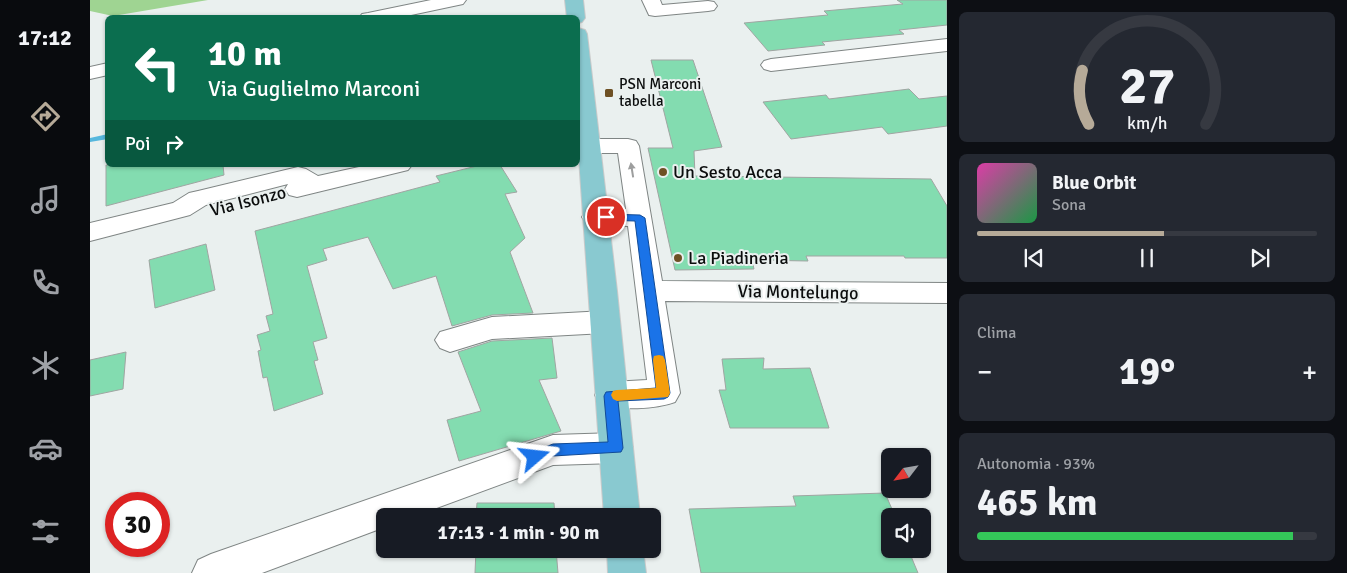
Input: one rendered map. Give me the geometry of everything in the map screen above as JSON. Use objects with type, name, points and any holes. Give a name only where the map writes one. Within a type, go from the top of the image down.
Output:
[{"type":"main road","points":[[574,0],[576,15]]},
{"type":"main road","points":[[580,55],[585,137],[595,217],[621,508]]},
{"type":"main road","points":[[626,558],[627,573]]},
{"type":"street","points":[[383,15],[457,0]]},
{"type":"street","points":[[651,0],[655,11],[708,6]]},
{"type":"street","points":[[771,65],[947,45]]},
{"type":"street","points":[[90,73],[105,70]]},
{"type":"street","points":[[585,137],[628,146],[664,393],[611,396]]},
{"type":"street","name":"Via Isonzo","points":[[90,232],[181,209],[203,213],[391,167]]},
{"type":"street","points":[[595,217],[640,218]]},
{"type":"street","name":"Via Montelungo","points":[[649,291],[947,294]]},
{"type":"street","points":[[450,340],[492,328],[605,322]]},
{"type":"street","points":[[212,573],[553,450],[616,448]]},
{"type":"green space","points":[[90,0],[208,0],[119,15],[90,11]]},
{"type":"building","points":[[897,0],[947,0],[947,25],[899,30],[904,34],[822,42],[825,45],[768,51],[744,23],[828,15],[824,11],[903,4]]},
{"type":"building","points":[[651,60],[693,60],[722,147],[694,151],[695,176],[931,179],[947,206],[947,258],[806,256],[808,261],[752,260],[754,269],[675,270],[648,148],[673,148]]},
{"type":"building","points":[[909,89],[919,99],[947,96],[947,126],[888,134],[882,127],[791,139],[763,102],[826,95],[829,99]]},
{"type":"building","points":[[106,167],[223,167],[224,175],[106,206]]},
{"type":"building","points":[[473,167],[501,167],[517,192],[505,194],[525,238],[510,252],[533,313],[492,315],[452,326],[436,276],[393,289],[368,237],[323,249],[327,260],[307,266],[327,338],[313,342],[318,360],[314,361],[323,394],[274,411],[267,377],[263,378],[258,351],[261,350],[257,335],[270,331],[266,316],[273,314],[255,231],[440,182],[436,176]]},
{"type":"building","points":[[206,244],[215,290],[155,308],[149,260]]},
{"type":"building","points":[[552,338],[557,378],[539,380],[561,431],[459,461],[447,420],[481,411],[458,352],[492,341]]},
{"type":"building","points":[[126,352],[123,389],[90,396],[90,360]]},
{"type":"building","points":[[764,358],[763,369],[810,368],[829,428],[730,428],[719,390],[726,390],[722,359]]},
{"type":"building","points":[[881,493],[881,498],[887,498],[892,508],[881,508],[881,558],[912,558],[918,573],[701,573],[689,509],[796,506],[793,496]]},
{"type":"building","points":[[477,503],[554,503],[554,508],[477,508]]},
{"type":"building","points":[[476,558],[557,558],[558,573],[475,573]]},
{"type":"waterway","points":[[90,140],[105,137]]},
{"type":"slow traffic","points":[[617,395],[664,393],[659,360]]},
{"type":"place","name":"PSN Marconi tabella","points":[[609,93]]},
{"type":"place","name":"Un Sesto Acca","points":[[663,172]]},
{"type":"place","name":"La Piadineria","points":[[678,258]]},
{"type":"route","points":[[535,457],[553,450],[616,448],[611,396],[664,393],[640,218],[606,217]]}]
